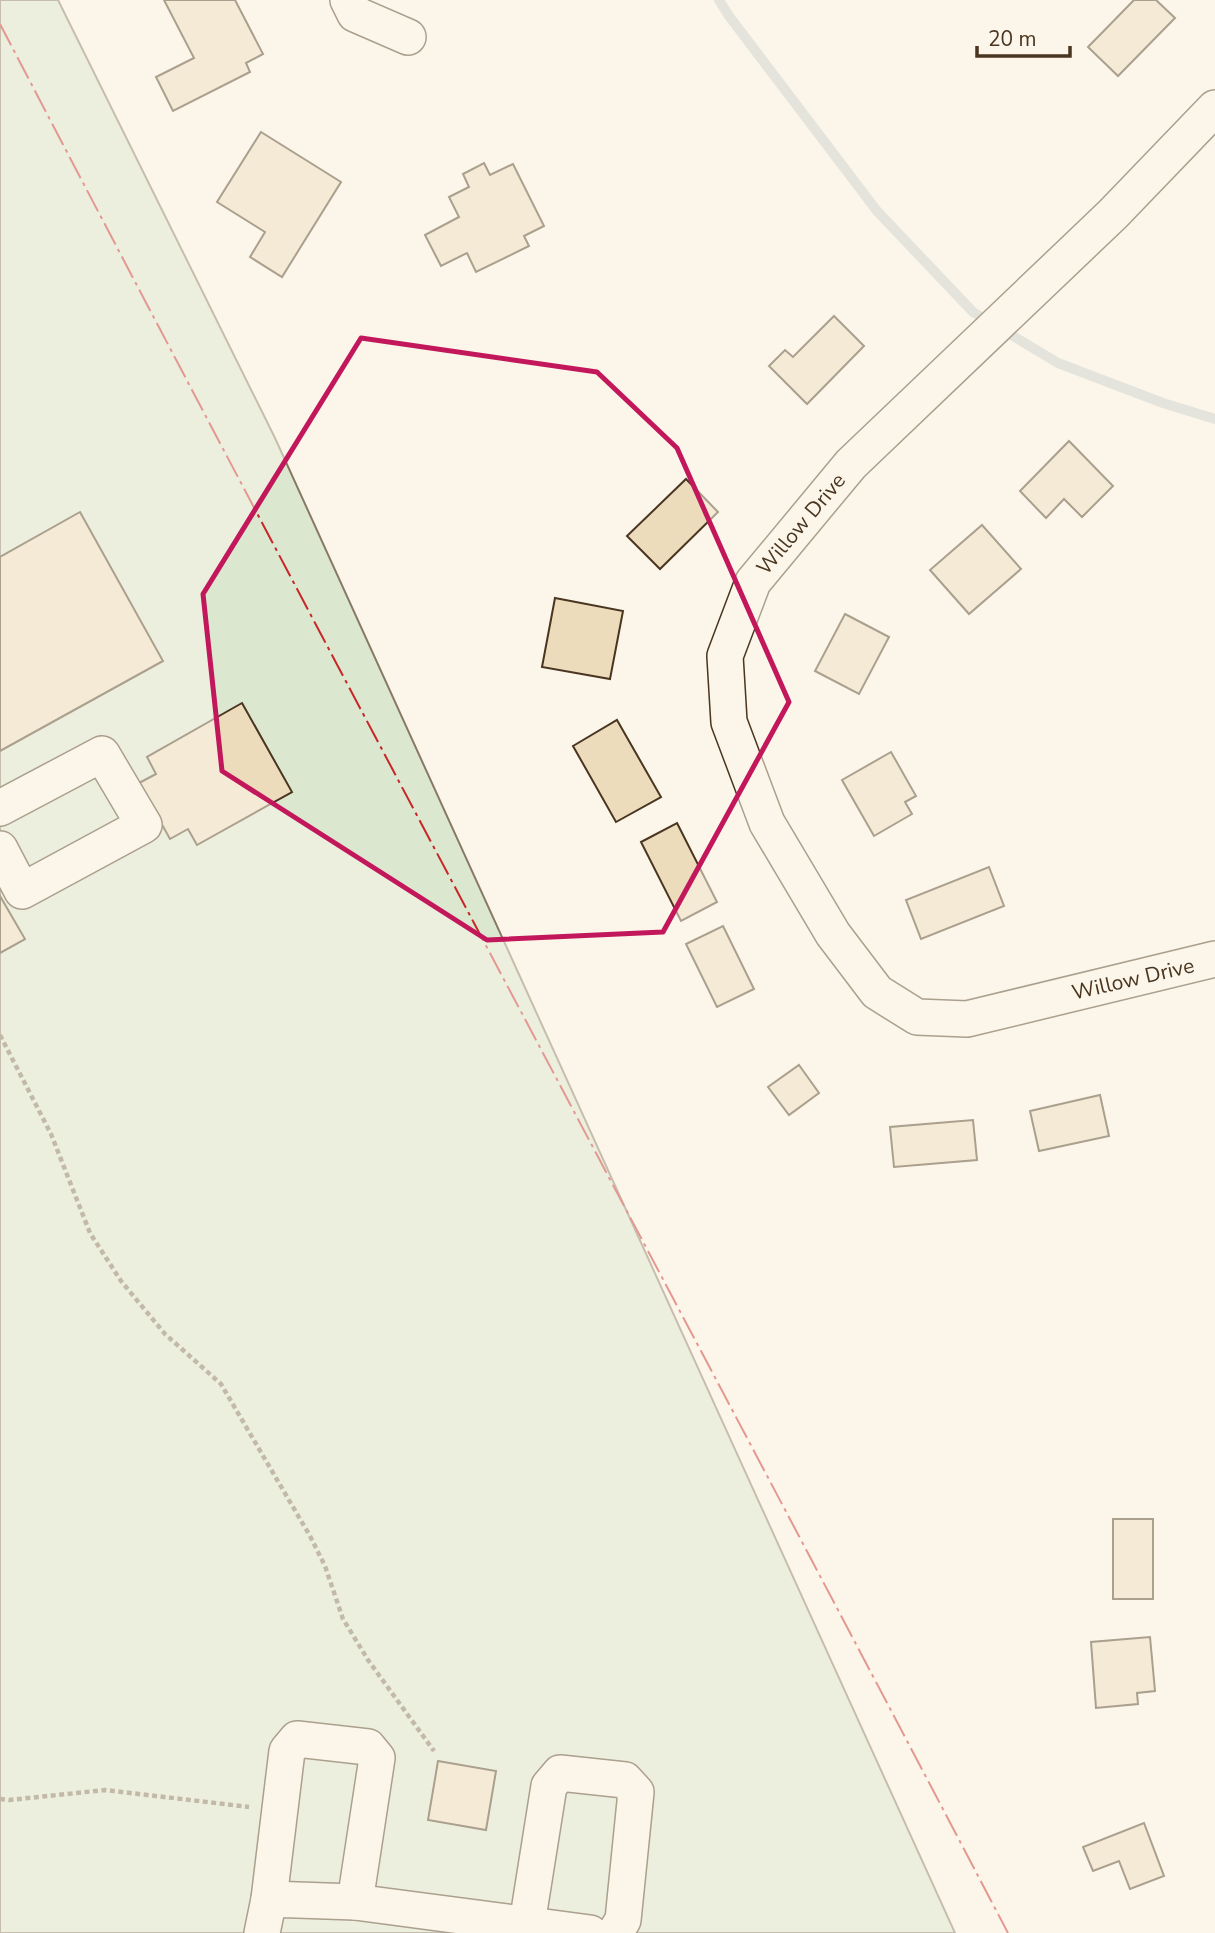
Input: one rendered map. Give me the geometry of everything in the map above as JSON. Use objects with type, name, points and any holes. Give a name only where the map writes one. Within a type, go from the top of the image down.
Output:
[{"type":"street","points":[[348,0],[355,14],[408,37]]},
{"type":"street","name":"Willow Drive","points":[[1215,108],[1114,214],[851,464],[753,582],[725,656],[729,722],[767,823],[833,934],[877,992],[917,1017],[967,1019],[1215,960]]},
{"type":"street","points":[[0,808],[102,754],[144,825],[22,891],[0,849]]},
{"type":"street","points":[[262,1933],[269,1899],[287,1751],[297,1740],[368,1747],[377,1758],[355,1902]]},
{"type":"street","points":[[527,1924],[549,1786],[560,1773],[625,1780],[636,1792],[623,1920],[615,1933]]},
{"type":"street","points":[[269,1899],[355,1902],[590,1933]]},
{"type":"path","points":[[0,1035],[51,1134],[90,1233],[121,1281],[165,1334],[221,1384],[310,1536],[325,1566],[343,1619],[368,1660],[434,1751]]},
{"type":"path","points":[[0,1798],[9,1800],[105,1790],[281,1810]]},
{"type":"highlighted area","points":[[361,338],[597,372],[677,448],[789,702],[663,932],[487,940],[222,771],[203,594]]},
{"type":"green space","points":[[0,0],[58,0],[275,438],[955,1933],[0,1933]]},
{"type":"building","points":[[164,0],[235,0],[263,54],[246,63],[250,72],[173,111],[156,77],[194,58]]},
{"type":"building","points":[[1134,0],[1156,0],[1175,18],[1118,76],[1088,47]]},
{"type":"building","points":[[261,132],[341,182],[282,277],[250,257],[265,232],[217,202]]},
{"type":"building","points":[[484,163],[490,175],[513,164],[544,226],[524,236],[529,246],[476,272],[467,253],[441,266],[425,235],[459,217],[449,197],[469,187],[463,174]]},
{"type":"building","points":[[834,316],[864,346],[807,404],[769,366],[785,350],[793,357]]},
{"type":"building","points":[[1069,441],[1113,486],[1082,517],[1064,499],[1046,518],[1020,491]]},
{"type":"building","points":[[686,479],[718,512],[660,569],[627,536]]},
{"type":"building","points":[[80,512],[163,661],[0,751],[0,557]]},
{"type":"building","points":[[982,525],[1021,569],[969,614],[930,570]]},
{"type":"building","points":[[555,598],[623,611],[610,679],[542,667]]},
{"type":"building","points":[[845,614],[889,637],[859,694],[815,671]]},
{"type":"building","points":[[242,703],[292,792],[197,845],[188,829],[170,839],[139,783],[156,774],[147,757]]},
{"type":"building","points":[[617,720],[661,797],[616,822],[573,746]]},
{"type":"building","points":[[891,752],[916,796],[905,802],[912,814],[874,836],[842,780]]},
{"type":"building","points":[[677,823],[717,902],[681,921],[641,842]]},
{"type":"building","points":[[989,867],[1004,906],[921,939],[906,900]]},
{"type":"building","points":[[0,896],[25,939],[0,953]]},
{"type":"building","points":[[723,926],[754,989],[717,1007],[686,944]]},
{"type":"building","points":[[799,1065],[819,1093],[789,1115],[768,1087]]},
{"type":"building","points":[[1100,1095],[1109,1136],[1039,1151],[1030,1111]]},
{"type":"building","points":[[973,1120],[977,1160],[894,1167],[890,1127]]},
{"type":"building","points":[[1113,1519],[1153,1519],[1153,1599],[1113,1599]]},
{"type":"building","points":[[1150,1637],[1155,1691],[1137,1693],[1138,1704],[1096,1708],[1091,1642]]},
{"type":"building","points":[[438,1761],[496,1771],[486,1830],[428,1820]]},
{"type":"building","points":[[1144,1823],[1164,1876],[1130,1889],[1119,1861],[1093,1871],[1083,1847]]},
{"type":"waterway","points":[[719,0],[877,211],[973,312],[1058,363],[1163,403],[1215,419]]},
{"type":"power","points":[[0,24],[1008,1933]]}]
